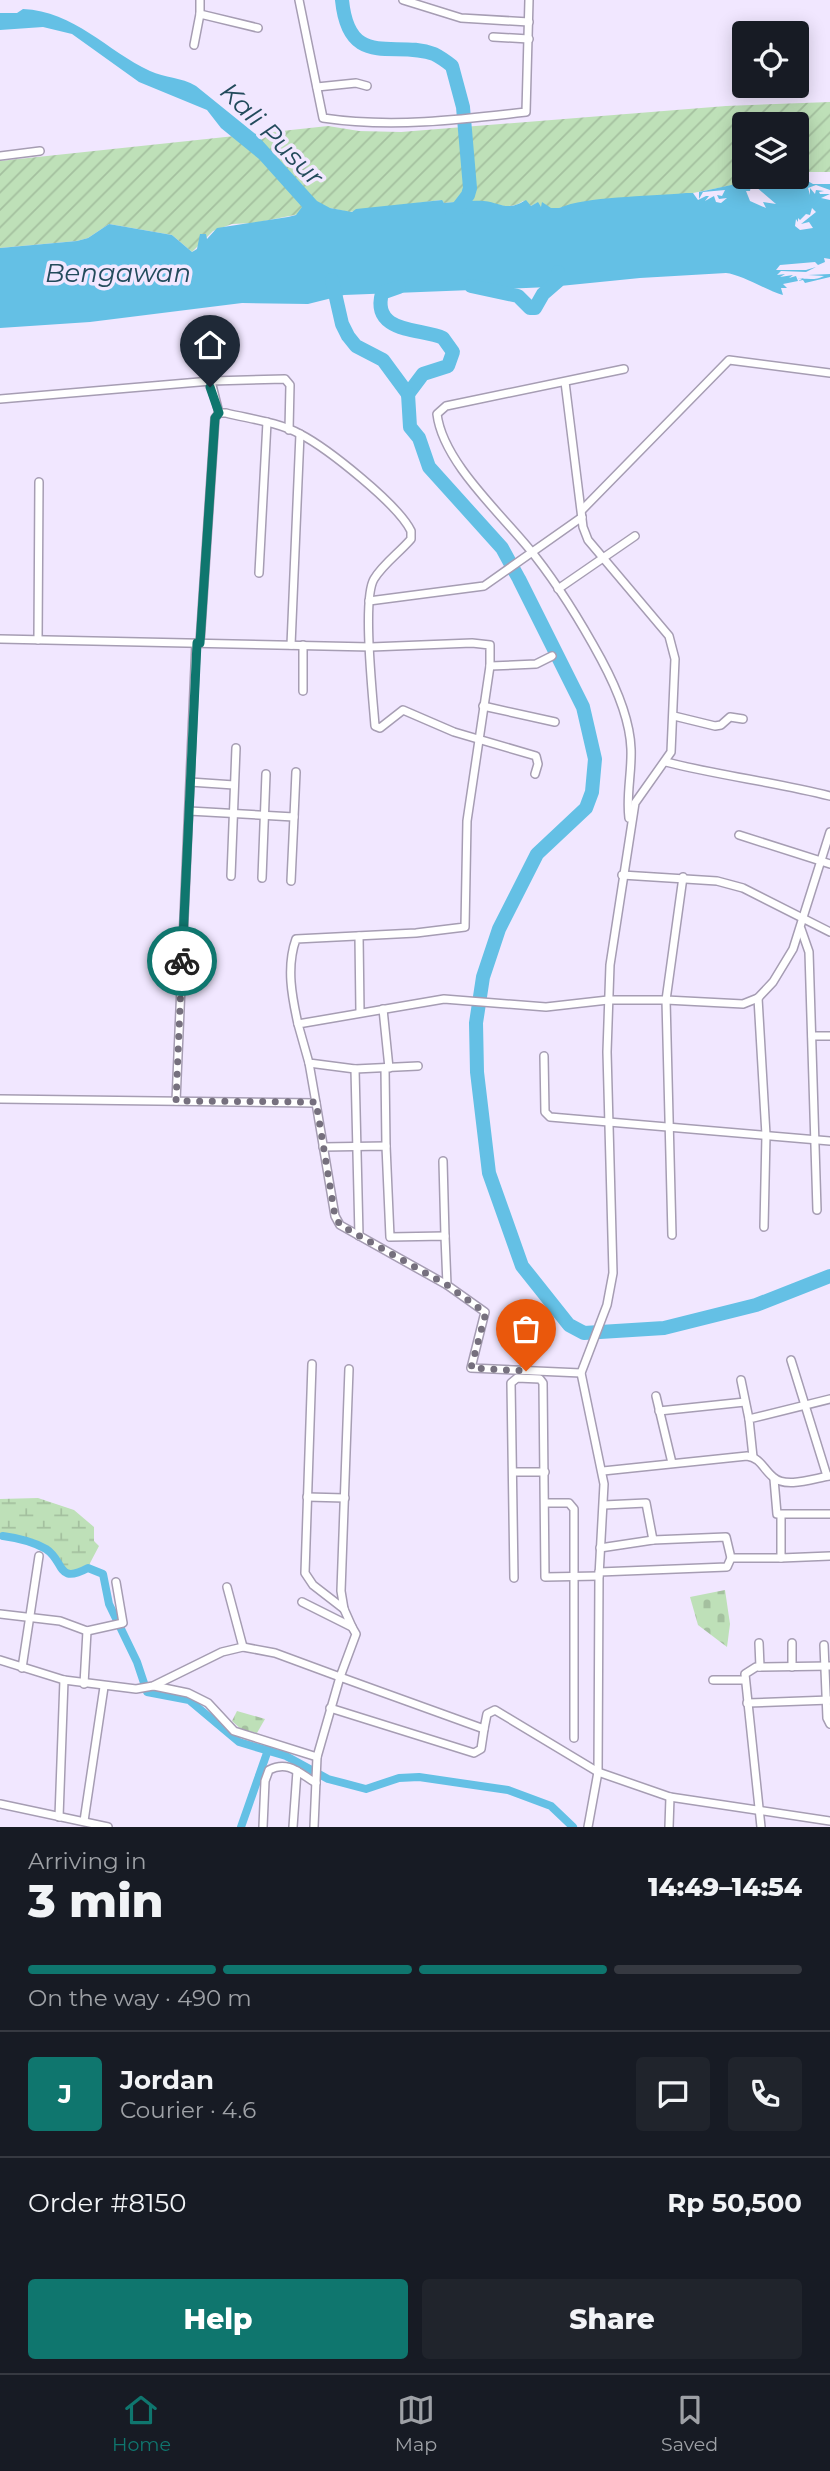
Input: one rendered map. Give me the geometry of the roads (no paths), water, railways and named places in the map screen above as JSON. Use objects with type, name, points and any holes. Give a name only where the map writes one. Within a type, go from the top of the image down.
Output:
[{"type":"street","points":[[194,45],[200,0]]},
{"type":"street","points":[[299,0],[323,118],[357,122],[442,121],[526,112],[529,0]]},
{"type":"street","points":[[403,0],[461,18],[529,23]]},
{"type":"street","points":[[200,13],[258,28]]},
{"type":"street","points":[[493,37],[529,39]]},
{"type":"street","points":[[317,87],[356,83],[367,86]]},
{"type":"street","points":[[0,156],[40,151]]},
{"type":"street","points":[[369,601],[472,590],[497,580],[582,514],[729,360],[830,373]]},
{"type":"street","points":[[588,1827],[598,1772],[599,1574],[604,1504],[603,1471],[585,1404],[581,1373],[607,1304],[613,1273],[608,1000],[629,825],[631,748],[626,717],[601,660],[533,553],[469,480],[438,425],[437,414],[446,406],[624,369]]},
{"type":"street","points":[[0,399],[211,381],[285,379],[290,386],[289,430]]},
{"type":"street","points":[[211,381],[219,413]]},
{"type":"street","points":[[565,382],[582,514],[588,540],[669,636],[675,659],[671,752],[635,803],[629,825]]},
{"type":"street","points":[[219,413],[267,422],[300,434],[355,474],[392,507],[411,531],[411,539],[373,579],[369,601],[376,728],[402,710],[433,725],[536,756],[538,764],[535,774]]},
{"type":"street","points":[[176,1101],[198,643],[215,418],[219,413]]},
{"type":"street","points":[[259,573],[267,422]]},
{"type":"street","points":[[290,645],[300,434]]},
{"type":"street","points":[[38,640],[39,482]]},
{"type":"street","points":[[558,589],[635,536]]},
{"type":"street","points":[[0,639],[371,647],[484,643],[492,649],[467,821],[466,927],[296,939],[291,957],[291,992],[309,1063],[335,1216],[340,1225],[447,1285],[485,1312],[471,1368],[581,1373]]},
{"type":"street","points":[[303,645],[303,691]]},
{"type":"street","points":[[490,666],[536,664],[552,656]]},
{"type":"street","points":[[483,706],[555,722]]},
{"type":"street","points":[[674,716],[715,726],[722,725],[730,717],[743,719]]},
{"type":"street","points":[[231,876],[236,748]]},
{"type":"street","points":[[666,762],[729,778],[753,778],[830,796]]},
{"type":"street","points":[[291,881],[296,772]]},
{"type":"street","points":[[262,878],[266,774]]},
{"type":"street","points":[[190,782],[234,785]]},
{"type":"street","points":[[189,811],[294,817]]},
{"type":"street","points":[[299,1024],[444,999],[545,1007],[608,1000],[666,999],[743,1004],[758,998],[773,982],[793,949],[827,863],[830,832]]},
{"type":"street","points":[[739,835],[827,863]]},
{"type":"street","points":[[622,875],[683,877],[743,888],[830,932]]},
{"type":"street","points":[[672,1235],[666,999],[683,877]]},
{"type":"street","points":[[801,929],[808,943],[817,1210]]},
{"type":"street","points":[[359,936],[360,1012]]},
{"type":"street","points":[[758,998],[766,1135],[764,1227]]},
{"type":"street","points":[[383,1010],[387,1068],[388,1253]]},
{"type":"street","points":[[811,1036],[830,1036]]},
{"type":"street","points":[[544,1056],[546,1116],[830,1141]]},
{"type":"street","points":[[309,1063],[355,1069],[418,1066]]},
{"type":"street","points":[[355,1069],[359,1237]]},
{"type":"street","points":[[0,1098],[316,1102]]},
{"type":"street","points":[[323,1147],[386,1146]]},
{"type":"street","points":[[443,1161],[447,1285]]},
{"type":"street","points":[[390,1237],[445,1236]]},
{"type":"street","points":[[741,1380],[753,1457],[774,1479],[791,1482],[829,1476],[791,1360]]},
{"type":"street","points":[[312,1364],[307,1577],[344,1609]]},
{"type":"street","points":[[314,1827],[317,1760],[330,1708],[355,1640],[341,1591],[349,1369]]},
{"type":"street","points":[[513,1578],[511,1383],[517,1378],[540,1379],[543,1383],[545,1577],[727,1567],[731,1558],[726,1537],[653,1540],[600,1548]]},
{"type":"street","points":[[656,1396],[672,1463]]},
{"type":"street","points":[[749,1419],[830,1399]]},
{"type":"street","points":[[659,1411],[746,1402]]},
{"type":"street","points":[[603,1471],[753,1457]]},
{"type":"street","points":[[513,1472],[545,1472]]},
{"type":"street","points":[[774,1479],[776,1511],[781,1516],[781,1558]]},
{"type":"street","points":[[307,1497],[345,1498]]},
{"type":"street","points":[[545,1503],[569,1503],[574,1509],[574,1738]]},
{"type":"street","points":[[604,1504],[646,1503],[653,1540]]},
{"type":"street","points":[[781,1516],[830,1514]]},
{"type":"street","points":[[22,1668],[39,1556]]},
{"type":"street","points":[[731,1558],[830,1556]]},
{"type":"street","points":[[0,1614],[60,1620],[87,1631],[118,1625],[116,1582]]},
{"type":"street","points":[[228,1587],[243,1647]]},
{"type":"street","points":[[302,1602],[352,1627]]},
{"type":"street","points":[[84,1684],[87,1631]]},
{"type":"street","points":[[759,1643],[760,1667]]},
{"type":"street","points":[[792,1643],[792,1667]]},
{"type":"street","points":[[824,1645],[830,1724]]},
{"type":"street","points":[[149,1687],[192,1664],[243,1647],[275,1653],[484,1729]]},
{"type":"street","points":[[0,1660],[84,1684],[149,1687],[188,1693],[208,1703],[234,1731],[317,1760]]},
{"type":"street","points":[[761,1827],[745,1680],[749,1670],[760,1667],[827,1666]]},
{"type":"street","points":[[60,1817],[64,1680]]},
{"type":"street","points":[[713,1680],[745,1680]]},
{"type":"street","points":[[84,1821],[104,1687]]},
{"type":"street","points":[[747,1703],[828,1700]]},
{"type":"street","points":[[330,1708],[474,1753],[481,1749],[487,1714],[495,1710],[598,1772],[670,1797],[830,1821]]},
{"type":"street","points":[[263,1827],[265,1781],[269,1770],[279,1764],[316,1779]]},
{"type":"street","points":[[293,1827],[297,1771]]},
{"type":"street","points":[[669,1827],[670,1797]]},
{"type":"street","points":[[0,1804],[108,1827]]},
{"type":"water","name":"Bengawan","points":[[23,9],[58,17],[90,33],[150,71],[196,86],[258,136],[317,201],[330,208],[352,212],[356,209],[442,200],[444,203],[484,201],[509,206],[526,200],[531,206],[538,202],[541,207],[542,202],[551,208],[559,208],[601,199],[686,193],[693,193],[698,200],[709,196],[705,201],[714,196],[716,202],[721,203],[727,198],[719,199],[717,195],[722,196],[725,190],[703,192],[699,199],[699,192],[732,185],[732,189],[750,189],[746,191],[750,201],[766,208],[763,202],[776,204],[758,189],[808,189],[810,195],[810,188],[815,194],[816,190],[824,191],[819,192],[820,194],[830,194],[821,198],[830,200],[830,259],[824,258],[825,262],[818,265],[815,262],[780,265],[776,270],[806,270],[816,267],[806,272],[781,271],[777,275],[785,274],[780,277],[793,275],[789,278],[796,276],[798,281],[783,284],[787,288],[781,288],[783,295],[726,273],[550,287],[344,295],[308,304],[242,303],[90,322],[0,328],[0,248],[77,241],[88,238],[109,224],[172,235],[192,252],[197,249],[200,234],[206,234],[207,239],[217,228],[288,217],[296,215],[302,207],[259,159],[221,128],[207,110],[139,82],[72,34],[43,27],[0,30],[0,13],[17,13]],"holes":[[[812,208],[816,212],[801,224],[809,222],[813,228],[800,230],[795,226],[796,219],[798,222],[798,218],[800,220],[806,214],[810,215]]]},
{"type":"water","name":"Bengawan","points":[[809,182],[830,184],[830,190],[816,185],[809,188]]},
{"type":"water","points":[[830,274],[830,277],[805,283],[803,280],[798,281],[802,279],[821,278],[824,276],[808,275]]},
{"type":"waterway","points":[[342,0],[346,22],[354,36],[364,44],[376,48],[419,50],[434,54],[452,66],[463,107],[470,188],[468,195],[452,216]]},
{"type":"waterway","points":[[471,286],[518,296],[530,308],[535,308],[543,294],[558,281],[558,272]]},
{"type":"waterway","name":"Kali Pusur","points":[[332,280],[342,324],[348,336],[356,346],[383,360],[408,394]]},
{"type":"waterway","points":[[399,287],[382,293],[381,306],[384,316],[400,327],[443,338],[453,352],[448,366],[423,374],[408,394]]},
{"type":"waterway","points":[[408,394],[410,427],[419,438],[429,467],[502,548],[583,707],[595,759],[592,792],[586,808],[537,854],[499,929],[483,977],[476,1023],[477,1072],[489,1173],[522,1266],[569,1325],[584,1333],[664,1328],[756,1305],[830,1276]]},
{"type":"waterway","points":[[3,1536],[25,1540],[46,1549],[66,1573],[78,1573],[88,1568],[103,1574],[109,1604],[137,1662],[147,1692],[189,1700],[239,1742],[286,1756],[328,1779],[366,1789],[399,1778],[419,1777],[508,1790],[551,1806],[573,1827]]},
{"type":"waterway","points":[[241,1827],[268,1750]]}]
